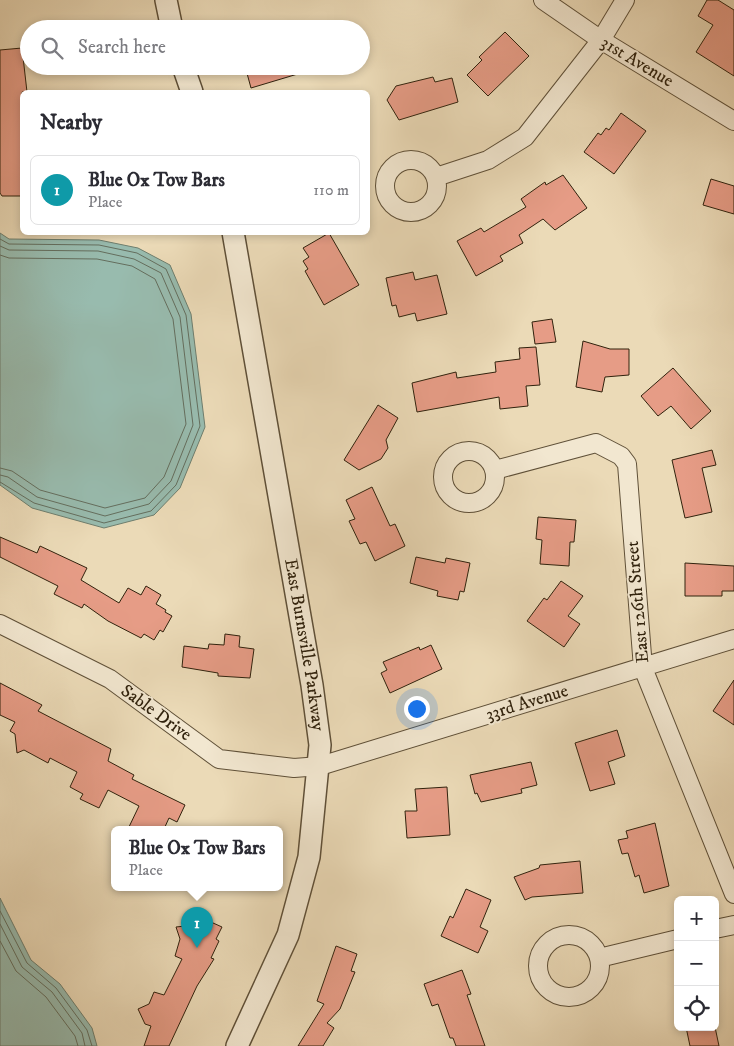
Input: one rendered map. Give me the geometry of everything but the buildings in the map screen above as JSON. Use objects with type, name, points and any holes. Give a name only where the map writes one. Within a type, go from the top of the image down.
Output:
[{"type":"street","points":[[166,0],[170,20]]},
{"type":"street","name":"31st Avenue","points":[[543,0],[601,40],[734,121]]},
{"type":"street","points":[[436,177],[488,160],[525,137],[601,40],[625,0]]},
{"type":"street","points":[[186,75],[191,90]]},
{"type":"street","name":"East Burnsville Parkway","points":[[234,235],[312,686],[320,745],[320,766],[309,857],[288,935],[237,1046]]},
{"type":"street","name":"East 126th Street","points":[[495,470],[596,443],[620,456],[626,464],[643,668],[734,894]]},
{"type":"street","name":"Sable Drive","points":[[0,624],[110,679],[219,759],[294,768],[320,766]]},
{"type":"street","name":"33rd Avenue","points":[[320,766],[734,639]]},
{"type":"street","points":[[719,928],[734,925]]},
{"type":"street","points":[[599,958],[674,940]]},
{"type":"water","points":[[0,233],[9,239],[99,240],[138,248],[170,265],[191,314],[205,427],[180,488],[154,515],[104,528],[32,508],[0,485]]},
{"type":"water","points":[[0,898],[31,960],[60,984],[92,1028],[97,1046],[0,1046]]},
{"type":"place","name":"Blue Ox Tow Bars","points":[[197,948]]}]
